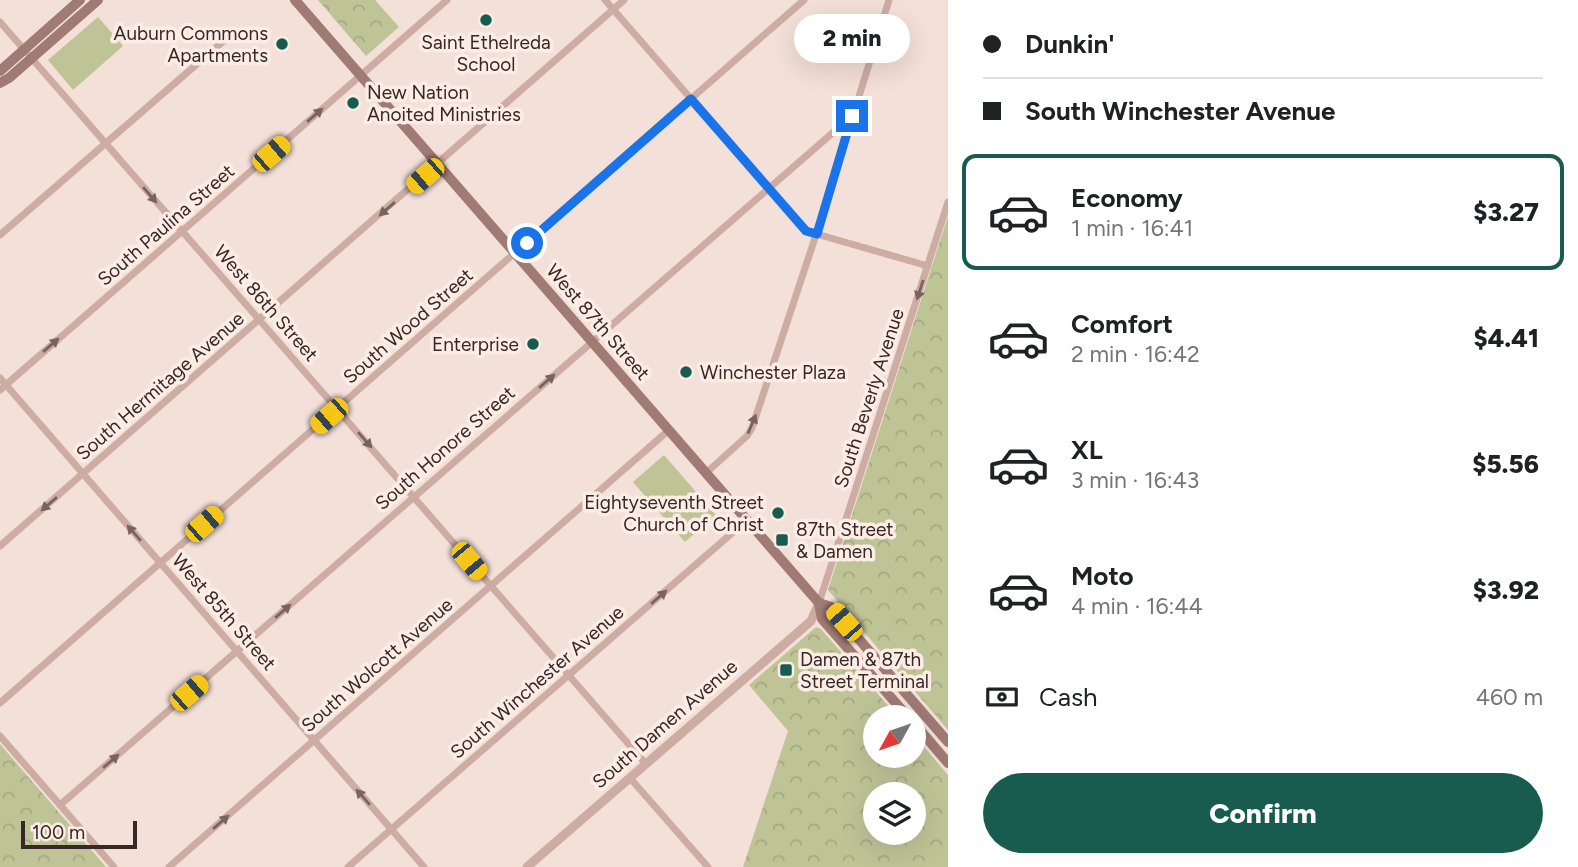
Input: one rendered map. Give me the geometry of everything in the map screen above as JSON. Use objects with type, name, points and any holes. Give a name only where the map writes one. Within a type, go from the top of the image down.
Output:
[{"type":"main road","points":[[0,71],[80,0]]},
{"type":"main road","points":[[0,83],[98,0]]},
{"type":"main road","name":"West 87th Street","points":[[295,0],[819,603],[822,619],[898,705]]},
{"type":"main road","name":"West 87th Street","points":[[819,603],[831,607],[948,742]]},
{"type":"main road","points":[[926,737],[948,763]]},
{"type":"street","name":"South Paulina Street","points":[[2,385],[447,0]]},
{"type":"street","points":[[605,0],[806,231],[928,266]]},
{"type":"street","name":"South Hermitage Avenue","points":[[0,546],[624,0]]},
{"type":"street","name":"South Wood Street","points":[[0,703],[804,0]]},
{"type":"street","points":[[706,473],[747,436],[752,428],[817,234],[890,0]]},
{"type":"street","name":"West 86th Street","points":[[0,22],[646,764]]},
{"type":"street","points":[[0,235],[235,31]]},
{"type":"street","name":"South Honore Street","points":[[60,805],[852,116]]},
{"type":"street","name":"South Beverly Avenue","points":[[819,603],[948,202]]},
{"type":"street","name":"West 85th Street","points":[[2,385],[83,474],[424,867]]},
{"type":"street","name":"South Wolcott Avenue","points":[[169,867],[669,430]]},
{"type":"street","name":"South Winchester Avenue","points":[[348,867],[747,520]]},
{"type":"street","name":"South Damen Avenue","points":[[527,867],[811,621],[819,603]]},
{"type":"street","points":[[0,736],[114,867]]},
{"type":"street","points":[[630,778],[707,866]]},
{"type":"green space","points":[[318,0],[375,0],[399,27],[366,56]]},
{"type":"green space","points":[[98,17],[123,46],[73,90],[48,60]]},
{"type":"green space","points":[[948,216],[948,730],[828,590]]},
{"type":"green space","points":[[664,455],[716,515],[685,542],[633,482]]},
{"type":"green space","points":[[816,627],[821,629],[888,705],[863,705],[863,768],[926,768],[926,749],[948,775],[948,867],[743,867],[788,731],[749,685]]},
{"type":"green space","points":[[0,744],[106,867],[0,867]]},
{"type":"place","name":"Saint Ethelreda School","points":[[486,20]]},
{"type":"place","name":"Auburn Commons Apartments","points":[[282,44]]},
{"type":"place","name":"New Nation Anoited Ministries","points":[[353,103]]},
{"type":"place","name":"Enterprise","points":[[533,344]]},
{"type":"place","name":"Winchester Plaza","points":[[686,372]]},
{"type":"place","name":"Eightyseventh Street Church of Christ","points":[[778,513]]},
{"type":"place","name":"87th Street & Damen","points":[[782,540]]},
{"type":"place","name":"Damen & 87th Street Terminal","points":[[786,670]]},
{"type":"route","points":[[527,243],[691,99],[806,231],[817,234],[852,116]]}]
